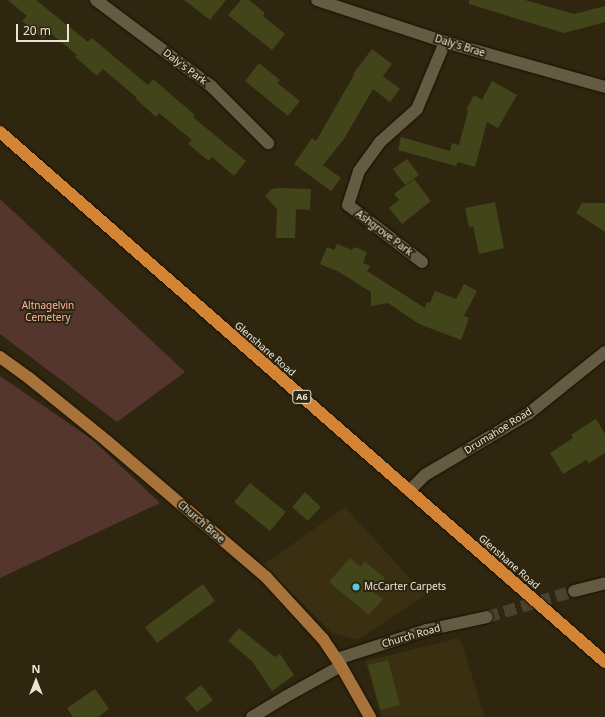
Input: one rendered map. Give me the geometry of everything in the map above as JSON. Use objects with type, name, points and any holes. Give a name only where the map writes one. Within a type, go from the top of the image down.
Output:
[{"type":"highway","name":"Glenshane Road","points":[[0,132],[605,662]]},
{"type":"main road","name":"Church Brae","points":[[0,357],[29,378],[108,442],[266,577],[323,639],[339,662],[370,717]]},
{"type":"street","name":"Daly's Park","points":[[96,0],[211,86],[268,143]]},
{"type":"street","name":"Daly's Brae","points":[[317,0],[446,42],[605,87]]},
{"type":"street","name":"Ashgrove Park","points":[[422,262],[348,205],[360,171],[380,142],[417,108],[446,42]]},
{"type":"street","name":"Drumahoe Road","points":[[409,491],[425,475],[528,414],[605,352]]},
{"type":"street","points":[[574,591],[605,583]]},
{"type":"street","name":"Church Road","points":[[252,717],[339,662],[428,630],[487,616]]},
{"type":"shaded area","points":[[345,507],[425,595],[358,640],[332,633],[263,565]]},
{"type":"shaded area","points":[[460,638],[485,717],[382,717],[365,661]]},
{"type":"green space","name":"Altnagelvin Cemetery","points":[[0,199],[185,372],[117,422],[0,334]]},
{"type":"green space","points":[[0,376],[93,440],[160,503],[0,578]]},
{"type":"building","points":[[8,0],[36,0],[88,42],[92,38],[148,85],[153,79],[195,115],[193,117],[246,161],[234,176],[212,157],[209,161],[188,144],[192,140],[159,113],[156,117],[136,99],[137,98],[103,69],[97,76],[75,57],[77,55],[49,32],[43,39],[22,21],[27,16]]},
{"type":"building","points":[[184,0],[226,0],[210,20]]},
{"type":"building","points":[[241,0],[249,0],[265,13],[263,16],[285,34],[272,50],[228,15]]},
{"type":"building","points":[[469,0],[525,0],[574,14],[605,6],[605,22],[564,33],[469,4]]},
{"type":"building","points":[[372,49],[392,64],[383,76],[400,89],[390,102],[373,89],[344,139],[323,165],[341,178],[331,191],[294,164],[312,138],[316,141],[354,75],[353,74]]},
{"type":"building","points":[[259,63],[280,80],[277,83],[300,101],[288,116],[245,81]]},
{"type":"building","points":[[492,81],[517,95],[498,128],[487,122],[475,167],[458,162],[456,166],[398,150],[401,137],[450,151],[452,143],[459,145],[468,111],[466,110],[474,95],[482,100]]},
{"type":"building","points":[[407,159],[419,175],[405,185],[393,169]]},
{"type":"building","points":[[414,179],[431,201],[402,224],[389,208],[399,200],[394,194]]},
{"type":"building","points":[[272,189],[311,189],[310,210],[296,209],[295,238],[276,238],[277,209],[265,196]]},
{"type":"building","points":[[495,202],[504,248],[479,254],[473,226],[469,227],[465,208]]},
{"type":"building","points":[[582,203],[605,203],[605,232],[576,213]]},
{"type":"building","points":[[337,244],[352,250],[354,247],[367,252],[363,263],[370,266],[367,271],[425,308],[427,302],[430,303],[435,291],[456,299],[464,284],[477,291],[464,316],[469,318],[461,340],[419,324],[388,303],[371,306],[371,292],[339,272],[320,264],[327,247],[334,250]]},
{"type":"building","points":[[596,419],[605,434],[605,453],[589,463],[586,460],[563,474],[550,453],[573,438],[571,435]]},
{"type":"building","points":[[250,483],[286,512],[270,531],[234,502]]},
{"type":"building","points":[[305,492],[321,507],[308,521],[292,507]]},
{"type":"building","name":"McCarter Carpets","points":[[350,558],[360,567],[365,562],[385,578],[373,592],[383,599],[369,615],[329,582]]},
{"type":"building","points":[[203,584],[215,601],[157,643],[145,627]]},
{"type":"building","points":[[239,628],[275,657],[280,654],[294,675],[272,691],[252,661],[228,641]]},
{"type":"building","points":[[388,660],[400,705],[380,710],[368,665]]},
{"type":"building","points":[[201,685],[213,700],[197,712],[185,698]]},
{"type":"building","points":[[95,689],[109,709],[98,717],[73,717],[67,708]]},
{"type":"tunnel","points":[[487,617],[574,591]]},
{"type":"place","name":"McCarter Carpets","points":[[356,587]]}]
